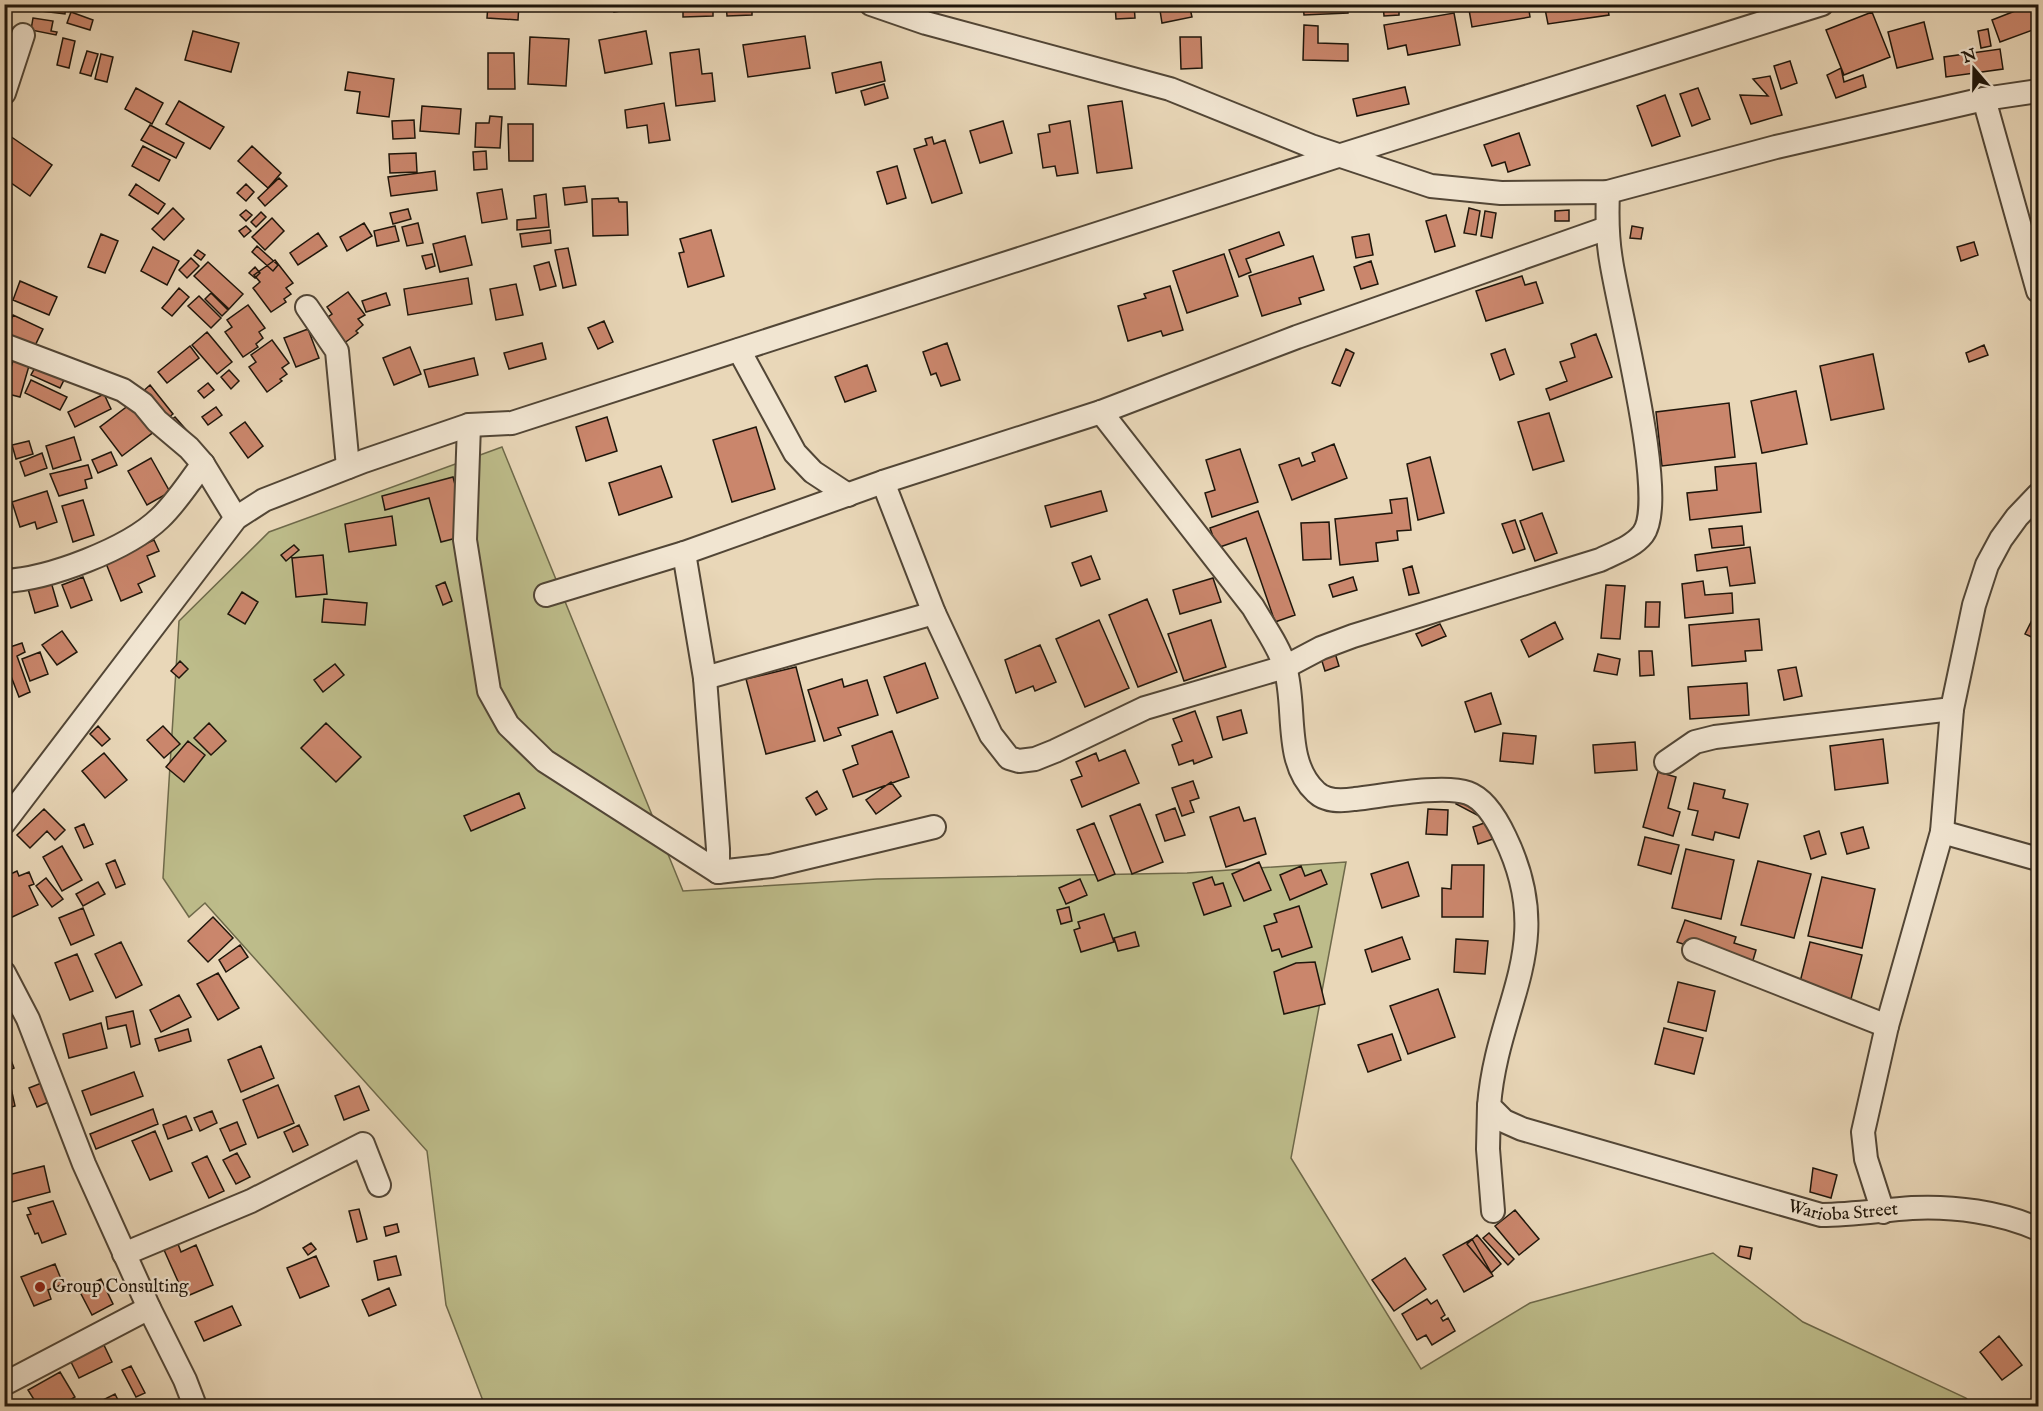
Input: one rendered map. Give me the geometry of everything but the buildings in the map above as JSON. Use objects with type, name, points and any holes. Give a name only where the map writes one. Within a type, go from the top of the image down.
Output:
[{"type":"street","points":[[871,4],[926,23],[1170,89],[1338,156],[1431,186],[1501,193],[1608,192],[1776,147],[1984,99],[2038,91]]},
{"type":"street","points":[[4,823],[236,518],[264,500],[348,467],[470,425],[512,423],[1338,156],[1822,4]]},
{"type":"street","points":[[4,93],[23,35]]},
{"type":"street","points":[[1984,99],[2038,291]]},
{"type":"street","points":[[883,482],[934,613],[991,735],[1009,758],[1019,761],[1035,759],[1055,751],[1145,708],[1285,667],[1312,652],[1353,636],[1600,560],[1630,545],[1643,534],[1651,506],[1647,447],[1623,330],[1607,228],[1608,192]]},
{"type":"street","points":[[546,596],[684,553],[883,482],[1101,412],[1297,338],[1607,228]]},
{"type":"street","points":[[512,423],[520,410],[849,303],[861,300],[880,304]]},
{"type":"street","points":[[307,307],[337,351],[348,467]]},
{"type":"street","points":[[4,345],[123,390],[143,404],[157,421],[189,448],[203,464],[236,518]]},
{"type":"street","points":[[739,350],[795,453],[813,472],[848,495]]},
{"type":"street","points":[[1101,412],[1252,607],[1285,667],[1298,765],[1307,783],[1318,795],[1337,801],[1449,790],[1469,793],[1499,824],[1516,859],[1526,899],[1529,925],[1522,970],[1491,1080],[1488,1149],[1493,1211]]},
{"type":"street","points":[[470,425],[465,540],[489,691],[508,725],[544,761],[718,872],[771,866],[934,828]]},
{"type":"street","points":[[4,581],[59,568],[116,549],[160,518],[203,464]]},
{"type":"street","points":[[1883,1212],[1866,1158],[1863,1132],[1887,1026],[1942,832],[1952,710],[1974,604],[1987,565],[2012,524],[2038,495]]},
{"type":"street","points":[[684,553],[705,678],[718,872]]},
{"type":"street","points":[[705,678],[934,613]]},
{"type":"street","points":[[1666,762],[1695,742],[1715,737],[1952,710]]},
{"type":"street","points":[[1942,832],[2038,859]]},
{"type":"street","points":[[1694,950],[1887,1026]]},
{"type":"street","points":[[4,973],[28,1019],[84,1164],[149,1308],[185,1380],[195,1407]]},
{"type":"street","name":"Warioba Street","points":[[1489,1106],[1504,1121],[1522,1129],[1821,1215],[1913,1208],[1961,1210],[2002,1216],[2038,1229]]},
{"type":"street","points":[[124,1254],[251,1201],[363,1144],[379,1185]]},
{"type":"street","points":[[4,1384],[149,1308]]},
{"type":"shaded area","points":[[502,447],[683,891],[877,879],[1187,873],[1346,862],[1291,1158],[1421,1369],[1530,1303],[1713,1253],[1803,1322],[1966,1398],[1974,1406],[485,1406],[446,1305],[427,1151],[205,903],[189,917],[163,878],[179,621],[269,532]]},
{"type":"place","name":"Group Consulting","points":[[40,1287]]}]
